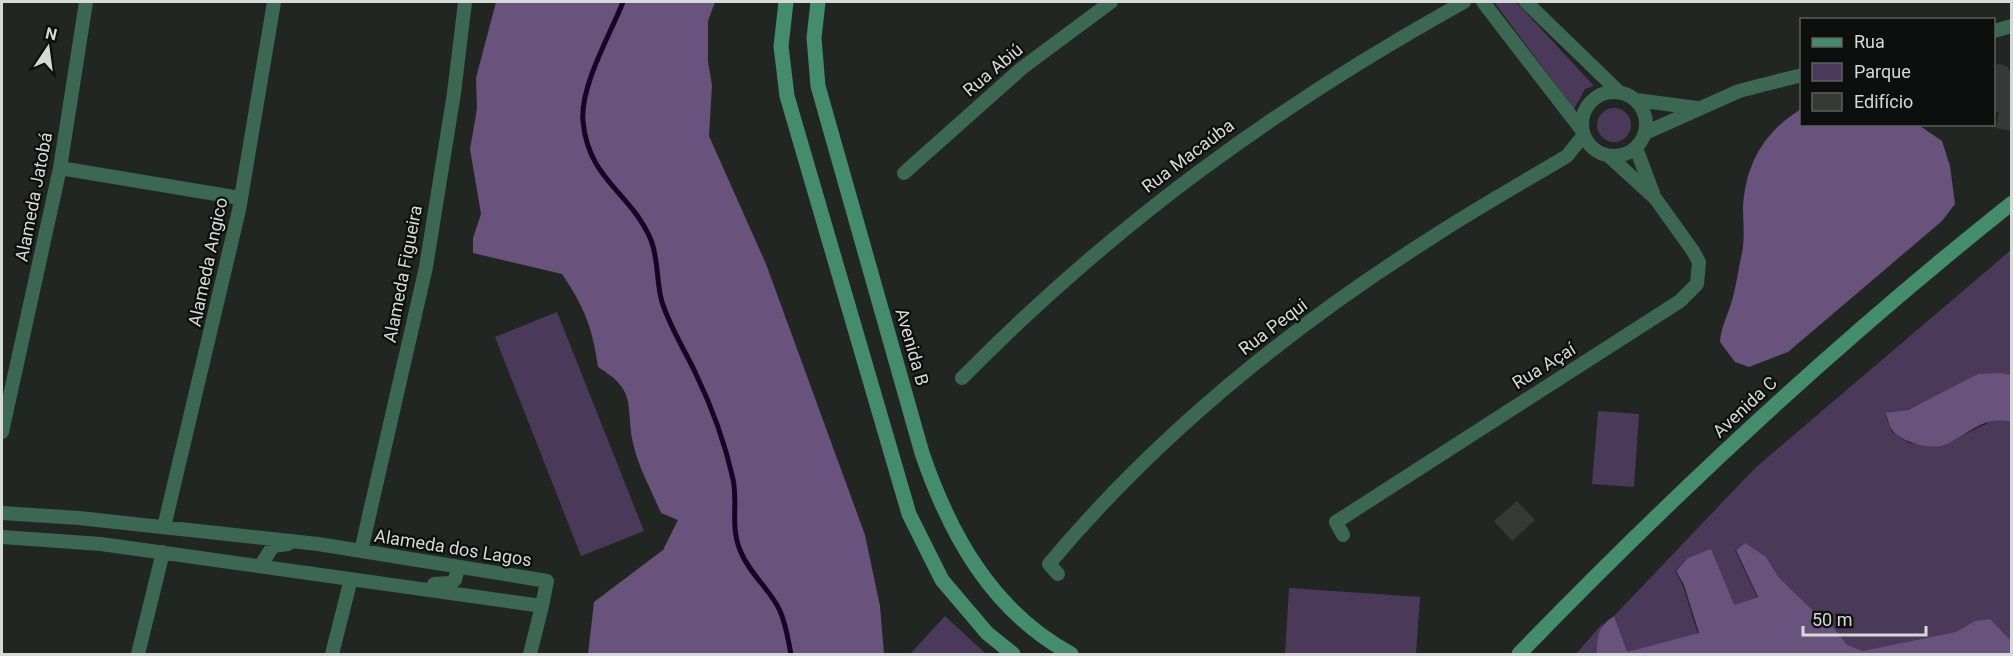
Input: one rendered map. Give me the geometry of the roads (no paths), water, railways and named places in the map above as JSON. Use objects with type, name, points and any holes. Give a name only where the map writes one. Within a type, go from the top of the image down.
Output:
[{"type":"street","name":"Alameda Jatobá","points":[[2,432],[60,168],[86,2]]},
{"type":"street","name":"Alameda Angico","points":[[164,527],[240,198],[274,2]]},
{"type":"street","name":"Alameda Figueira","points":[[360,551],[426,267],[454,93],[465,2]]},
{"type":"street","points":[[786,2],[781,46],[787,96],[909,514],[942,580],[987,633],[1013,654]]},
{"type":"street","name":"Avenida B","points":[[818,2],[814,50],[818,86],[937,499],[960,545],[981,577],[1036,631],[1071,654]]},
{"type":"street","name":"Rua Abiú","points":[[904,173],[1022,68],[1111,2]]},
{"type":"street","name":"Rua Macaúba","points":[[962,378],[1097,250],[1194,174],[1265,122],[1317,88],[1464,2]]},
{"type":"street","points":[[1483,2],[1582,132],[1604,155],[1620,156],[1636,148],[1645,133],[1645,116],[1636,100]]},
{"type":"street","points":[[1526,2],[1619,92],[1636,100],[1697,108]]},
{"type":"street","points":[[1995,31],[2012,26]]},
{"type":"street","points":[[1645,133],[1697,108],[1740,91],[1800,76]]},
{"type":"street","points":[[1582,132],[1584,109],[1591,101],[1608,92],[1619,92]]},
{"type":"street","name":"Rua Pequi","points":[[1058,574],[1048,564],[1079,528],[1160,445],[1252,365],[1431,237],[1567,156],[1582,132]]},
{"type":"street","name":"Rua Açaí","points":[[1343,535],[1336,522],[1690,293],[1697,284],[1699,262],[1655,198],[1636,148]]},
{"type":"street","name":"Rua Pequi","points":[[1567,156],[1604,155]]},
{"type":"street","name":"Rua Açaí","points":[[1604,155],[1655,198]]},
{"type":"street","points":[[60,168],[240,198]]},
{"type":"street","name":"Avenida C","points":[[1519,654],[1706,469],[1784,397],[1940,260],[2012,203]]},
{"type":"street","name":"Alameda dos Lagos","points":[[2,513],[79,518],[318,544],[547,581],[542,606]]},
{"type":"street","points":[[2,537],[66,534],[74,530],[79,518]]},
{"type":"street","points":[[26,537],[261,565],[542,606],[530,654]]},
{"type":"street","points":[[261,565],[268,550],[280,543],[318,544]]},
{"type":"street","points":[[138,654],[163,552]]},
{"type":"street","points":[[405,585],[449,583],[455,580],[458,567]]},
{"type":"street","points":[[332,654],[351,579]]},
{"type":"waterway","points":[[623,2],[586,92],[583,121],[587,141],[601,172],[633,209],[651,240],[665,311],[707,398],[726,452],[733,479],[735,532],[740,550],[780,611],[791,654]]}]
